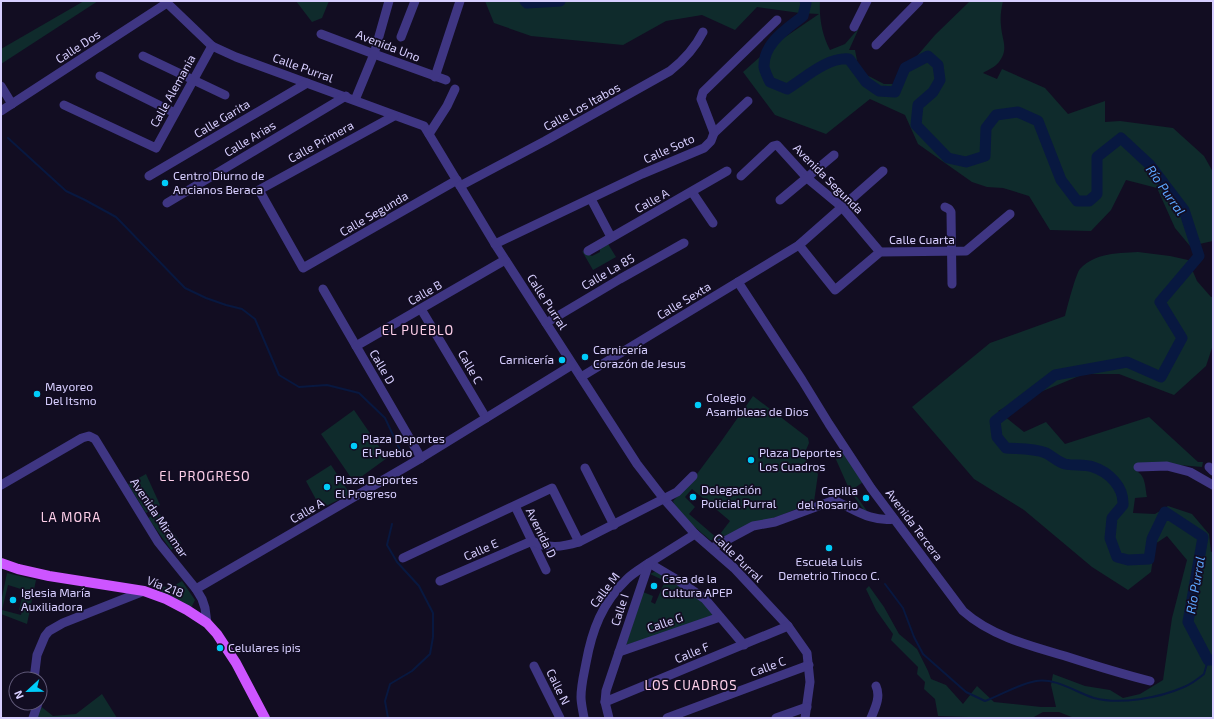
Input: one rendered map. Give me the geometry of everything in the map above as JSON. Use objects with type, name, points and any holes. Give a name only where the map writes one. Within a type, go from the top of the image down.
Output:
[{"type":"main road","name":"Vía 218","points":[[1,563],[18,569],[49,576],[144,591],[166,599],[187,610],[206,623],[226,646],[265,718]]},
{"type":"street","points":[[356,100],[374,54],[389,1]]},
{"type":"street","points":[[402,37],[415,1]]},
{"type":"street","points":[[435,77],[460,1]]},
{"type":"street","points":[[854,27],[867,1]]},
{"type":"street","points":[[876,45],[919,1]]},
{"type":"street","name":"Calle Purral","points":[[166,2],[212,46],[236,57],[346,96],[394,116],[424,126],[495,244],[637,464],[664,499],[695,534],[734,568],[788,626],[807,653],[810,682],[805,718]]},
{"type":"street","name":"Calle Dos","points":[[1,111],[166,2]]},
{"type":"street","points":[[714,133],[701,99],[703,92],[777,20]]},
{"type":"street","name":"Calle Los Itabos","points":[[458,183],[545,141],[670,71],[681,62],[693,48],[703,32]]},
{"type":"street","name":"Avenida Uno","points":[[321,34],[446,80]]},
{"type":"street","name":"Calle Alemania","points":[[64,105],[156,148],[212,46]]},
{"type":"street","points":[[143,56],[225,95]]},
{"type":"street","points":[[100,76],[175,113]]},
{"type":"street","name":"Calle Garita","points":[[149,176],[307,83]]},
{"type":"street","points":[[1,86],[12,104]]},
{"type":"street","points":[[428,134],[447,106],[455,89]]},
{"type":"street","name":"Calle Arias","points":[[166,203],[346,96]]},
{"type":"street","name":"Calle Soto","points":[[495,244],[642,174],[704,148],[711,141],[714,133],[748,101]]},
{"type":"street","name":"Calle Primera","points":[[303,268],[259,190],[394,116]]},
{"type":"street","name":"Avenida Segunda","points":[[741,176],[773,146],[777,145],[807,178],[842,207],[880,252]]},
{"type":"street","points":[[780,200],[834,155]]},
{"type":"street","name":"Calle A","points":[[588,251],[727,171]]},
{"type":"street","name":"Calle Sexta","points":[[581,377],[799,245],[883,171]]},
{"type":"street","name":"Calle Segunda","points":[[303,268],[458,183]]},
{"type":"street","points":[[692,192],[713,223]]},
{"type":"street","points":[[591,199],[611,237]]},
{"type":"street","points":[[945,207],[949,208],[952,212],[952,284]]},
{"type":"street","name":"Calle Cuarta","points":[[799,245],[835,290],[880,252],[952,252],[968,250],[1010,214]]},
{"type":"street","name":"Calle La 85","points":[[546,323],[684,243]]},
{"type":"street","name":"Calle B","points":[[356,346],[506,260]]},
{"type":"street","name":"Avenida Tercera","points":[[738,282],[850,457],[957,604],[970,617],[978,623],[1004,636],[1038,648],[1150,681]]},
{"type":"street","name":"Calle D","points":[[323,288],[421,458]]},
{"type":"street","name":"Calle C","points":[[421,309],[486,418]]},
{"type":"street","name":"Calle A","points":[[196,589],[421,458],[572,365]]},
{"type":"street","name":"Avenida Miramar","points":[[1,485],[82,438],[89,436],[95,438],[158,542],[196,589],[205,608],[206,623]]},
{"type":"street","points":[[1138,467],[1167,466],[1190,472],[1213,485]]},
{"type":"street","points":[[585,468],[614,525]]},
{"type":"street","points":[[532,540],[541,545],[553,547],[565,546],[579,542],[677,492],[693,476]]},
{"type":"street","points":[[403,558],[552,488],[579,542]]},
{"type":"street","points":[[712,548],[753,526],[775,522],[832,501],[838,502],[875,518],[884,520],[894,518]]},
{"type":"street","name":"Avenida D","points":[[515,506],[546,570]]},
{"type":"street","points":[[695,534],[649,563],[705,599],[744,645]]},
{"type":"street","name":"Calle E","points":[[440,581],[532,540]]},
{"type":"street","name":"Calle I","points":[[609,718],[605,702],[606,691],[649,563]]},
{"type":"street","name":"Calle M","points":[[584,718],[581,698],[582,684],[591,638],[596,622],[616,591],[628,578],[649,563]]},
{"type":"street","points":[[35,671],[38,655],[45,636],[50,631],[63,623],[144,591]]},
{"type":"street","name":"Calle G","points":[[619,652],[720,617]]},
{"type":"street","name":"Calle F","points":[[605,702],[788,626]]},
{"type":"street","name":"Calle C","points":[[667,718],[809,665]]},
{"type":"street","name":"Calle N","points":[[534,666],[560,718]]},
{"type":"street","points":[[871,718],[877,703],[878,696],[876,686]]},
{"type":"street","points":[[776,718],[807,707]]},
{"type":"green space","points":[[84,1],[98,1],[1,64],[1,49]]},
{"type":"green space","points":[[296,1],[329,1],[322,18],[312,22]]},
{"type":"green space","points":[[485,1],[820,1],[822,26],[830,50],[845,44],[859,28],[849,50],[855,50],[859,71],[884,84],[893,84],[935,35],[970,1],[1003,1],[1001,20],[1004,53],[997,64],[983,73],[997,79],[1002,69],[1045,88],[1068,114],[1105,101],[1105,122],[1120,121],[1173,128],[1204,156],[1213,172],[1213,241],[1190,246],[1175,228],[1157,188],[1126,180],[1111,210],[1091,231],[1050,230],[1029,196],[1003,188],[987,187],[972,182],[918,144],[905,115],[870,99],[826,134],[775,115],[743,72],[772,46],[819,14],[757,7],[735,30],[702,15],[666,21],[623,45],[531,36],[494,23]]},
{"type":"green space","points":[[608,244],[616,257],[593,270],[582,251],[592,256],[600,252],[600,248]]},
{"type":"green space","points":[[1138,252],[1188,260],[1197,281],[1211,297],[1213,297],[1213,345],[1206,366],[1174,395],[1119,374],[1084,374],[998,411],[1024,432],[1046,422],[1065,444],[1149,417],[1198,462],[1203,462],[1202,467],[1167,464],[1136,471],[1142,475],[1147,497],[1135,498],[1133,513],[1155,514],[1168,506],[1192,514],[1209,534],[1211,552],[1213,551],[1213,718],[1074,718],[1059,712],[1043,712],[1032,718],[972,718],[938,716],[935,699],[924,689],[925,682],[917,674],[918,667],[891,640],[893,634],[876,610],[866,589],[869,586],[884,607],[899,634],[917,649],[931,679],[946,685],[963,704],[977,686],[994,702],[1041,707],[1056,707],[1051,685],[1053,674],[1085,686],[1110,690],[1123,698],[1140,694],[1163,680],[1172,618],[1187,560],[1167,536],[1155,544],[1151,572],[1128,590],[1092,567],[1024,510],[974,479],[912,407],[990,343],[1065,316],[1078,272],[1086,264],[1099,257],[1107,255]]},
{"type":"green space","points":[[753,396],[808,438],[809,443],[803,457],[818,474],[814,502],[719,540],[710,540],[679,512],[673,501],[691,482]],"holes":[[[692,489],[730,521],[717,538],[689,514],[695,507],[685,497]]]},
{"type":"green space","name":"Plaza Deportes El Pueblo","points":[[354,410],[387,458],[354,482],[321,434]]},
{"type":"green space","points":[[841,450],[863,482],[852,490],[867,511],[865,512],[850,491],[834,455]]},
{"type":"green space","name":"Plaza Deportes El Progreso","points":[[331,465],[350,494],[324,507],[319,505],[306,481]]},
{"type":"green space","points":[[146,474],[160,505],[146,513],[128,484]]},
{"type":"green space","points":[[158,512],[181,543],[171,550],[148,518]]},
{"type":"green space","points":[[656,571],[703,600],[716,616],[626,645],[643,592],[653,596],[651,602],[655,604],[665,581],[650,574]]},
{"type":"green space","points":[[7,573],[36,580],[27,624],[1,614],[1,602]],"holes":[[[8,585],[24,590],[19,610],[22,611],[21,615],[2,610]]]},
{"type":"green space","points":[[182,581],[195,600],[191,608],[160,595],[162,586],[170,588]]},
{"type":"green space","points":[[102,694],[117,718],[34,718],[37,711],[47,711],[53,716],[76,714]]},
{"type":"waterway","name":"Río Purral","points":[[525,1],[527,3],[560,1]]},
{"type":"waterway","name":"Río Purral","points":[[805,1],[806,3],[803,16],[777,37],[767,51],[764,67],[770,82],[787,89],[824,65],[841,59],[849,59],[866,82],[879,91],[895,92],[905,68],[928,56],[938,65],[940,80],[933,92],[918,105],[916,125],[948,158],[966,162],[985,156],[986,128],[996,115],[1018,112],[1038,121],[1061,180],[1077,201],[1089,201],[1097,194],[1097,157],[1121,138],[1150,165],[1184,210],[1199,256],[1160,302],[1182,338],[1161,377],[1127,362],[1055,375],[995,421],[997,437],[1006,448],[1036,450],[1046,453],[1065,464],[1093,467],[1110,476],[1118,486],[1123,498],[1123,505],[1112,518],[1110,538],[1117,557],[1128,560],[1149,559],[1152,539],[1165,512],[1203,537],[1188,622],[1208,660],[1213,660]]},
{"type":"waterway","points":[[8,138],[66,191],[116,217],[185,288],[206,298],[242,309],[255,319],[279,375],[299,387],[327,385],[359,393],[385,418],[401,452]]},
{"type":"waterway","points":[[388,718],[385,701],[390,684],[412,671],[430,654],[433,637],[433,613],[419,586],[397,562],[387,545],[392,524]]},
{"type":"waterway","points":[[885,584],[903,608],[914,637],[923,654],[966,692],[985,701],[1029,682],[1036,681],[1059,683],[1094,698],[1104,700],[1116,701],[1151,697],[1187,686],[1204,674],[1208,660]]},
{"type":"place","name":"Centro Diurno de Ancianos Beraca","points":[[165,183]]},
{"type":"place","name":"Carnicería Corazón de Jesus","points":[[585,357]]},
{"type":"place","name":"Carnicería","points":[[562,360]]},
{"type":"place","name":"Mayoreo Del Itsmo","points":[[37,394]]},
{"type":"place","name":"Colegio Asambleas de Dios","points":[[698,405]]},
{"type":"place","name":"Plaza Deportes El Pueblo","points":[[354,446]]},
{"type":"place","name":"Plaza Deportes Los Cuadros","points":[[751,460]]},
{"type":"place","name":"Plaza Deportes El Progreso","points":[[327,487]]},
{"type":"place","name":"Delegación Policial Purral","points":[[693,497]]},
{"type":"place","name":"Capilla del Rosario","points":[[866,498]]},
{"type":"place","name":"Escuela Luis Demetrio Tinoco C.","points":[[829,548]]},
{"type":"place","name":"Casa de la Cultura APEP","points":[[654,586]]},
{"type":"place","name":"Iglesia María Auxiliadora","points":[[13,600]]},
{"type":"place","name":"Celulares ipis","points":[[220,648]]},
{"type":"district","name":"EL PUEBLO","points":[[418,330]]},
{"type":"district","name":"EL PROGRESO","points":[[205,476]]},
{"type":"district","name":"LA MORA","points":[[71,517]]},
{"type":"district","name":"LOS CUADROS","points":[[691,685]]}]
